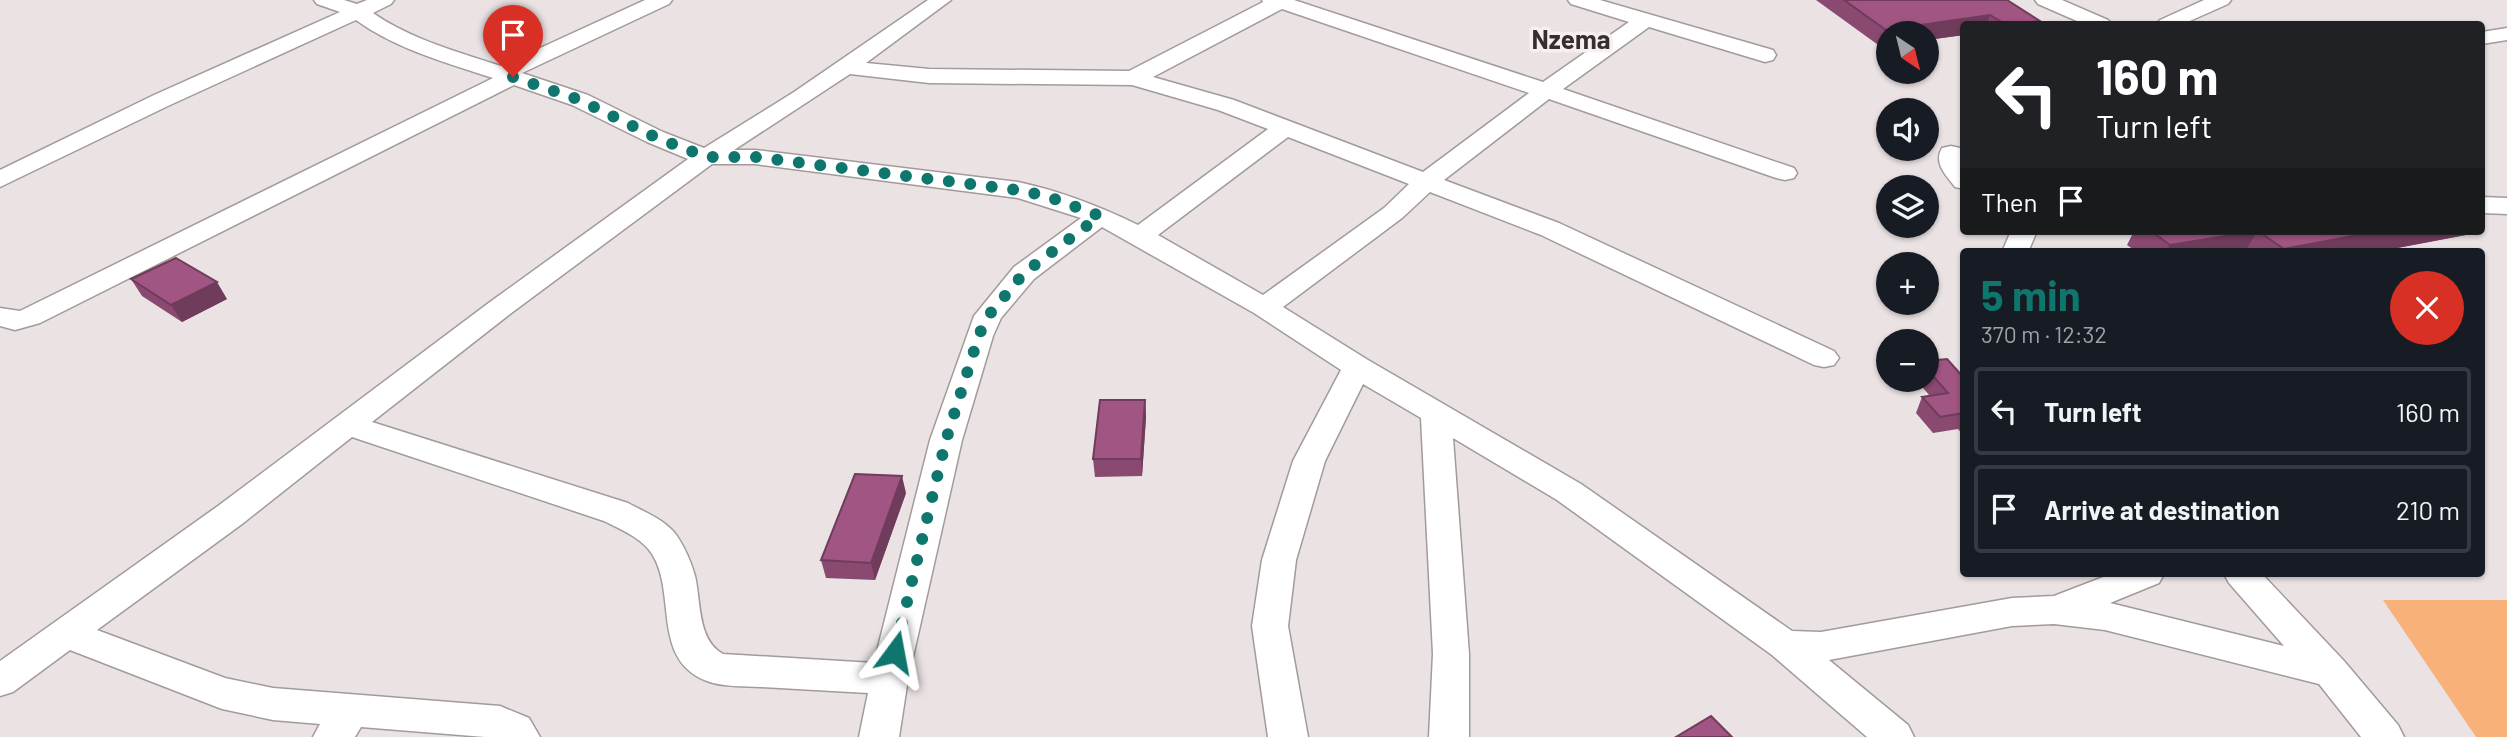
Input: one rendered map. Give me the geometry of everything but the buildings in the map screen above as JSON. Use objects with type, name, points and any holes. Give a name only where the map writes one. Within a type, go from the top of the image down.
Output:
[{"type":"street","points":[[324,0],[357,11],[378,26],[431,50],[580,100],[655,137],[706,157],[755,157],[1018,190],[1046,196],[1100,216],[1264,307],[1357,367],[1569,492],[1785,645],[1894,737]]},
{"type":"street","points":[[0,180],[162,100],[384,0]]},
{"type":"street","points":[[0,317],[15,321],[30,317],[662,0]]},
{"type":"street","points":[[0,681],[67,634],[706,157],[846,67],[941,0]]},
{"type":"street","points":[[1578,0],[1765,55]]},
{"type":"street","points":[[2045,0],[2094,21]]},
{"type":"street","points":[[2174,21],[2221,0]]},
{"type":"street","points":[[1133,78],[1279,1],[1785,173]]},
{"type":"street","points":[[1264,307],[1393,213],[1428,180],[1544,92],[1644,20]]},
{"type":"street","points":[[2485,38],[2507,34]]},
{"type":"street","points":[[846,67],[929,76],[1133,78],[1287,127],[1428,180],[1585,244],[1824,358]]},
{"type":"street","points":[[1140,236],[1287,127]]},
{"type":"street","points":[[1951,153],[1952,166],[1960,177]]},
{"type":"street","points":[[2485,205],[2507,206]]},
{"type":"street","points":[[879,737],[889,679],[946,440],[979,335],[988,316],[1024,273],[1100,216]]},
{"type":"street","points":[[1288,737],[1270,626],[1279,560],[1309,461],[1357,367]]},
{"type":"street","points":[[1436,414],[1451,654],[1448,737]]},
{"type":"street","points":[[348,425],[616,512],[640,525],[665,544],[673,561],[694,655],[704,665],[717,669],[889,679]]},
{"type":"street","points":[[2054,610],[2141,577]]},
{"type":"street","points":[[2244,577],[2331,672],[2384,737]]},
{"type":"street","points":[[1785,645],[1821,647],[2012,612],[2054,610],[2105,615],[2331,672]]},
{"type":"street","points":[[67,634],[222,693],[273,704],[342,724],[500,722],[515,730],[520,737]]},
{"type":"shaded area","points":[[2383,600],[2507,600],[2507,737],[2476,737]]},
{"type":"district","name":"Nzema","points":[[1571,38]]},
{"type":"route","points":[[513,77],[580,100],[655,137],[706,157],[755,157],[1018,190],[1046,196],[1100,216],[1024,273],[988,316],[979,335],[946,440],[895,652]]}]
